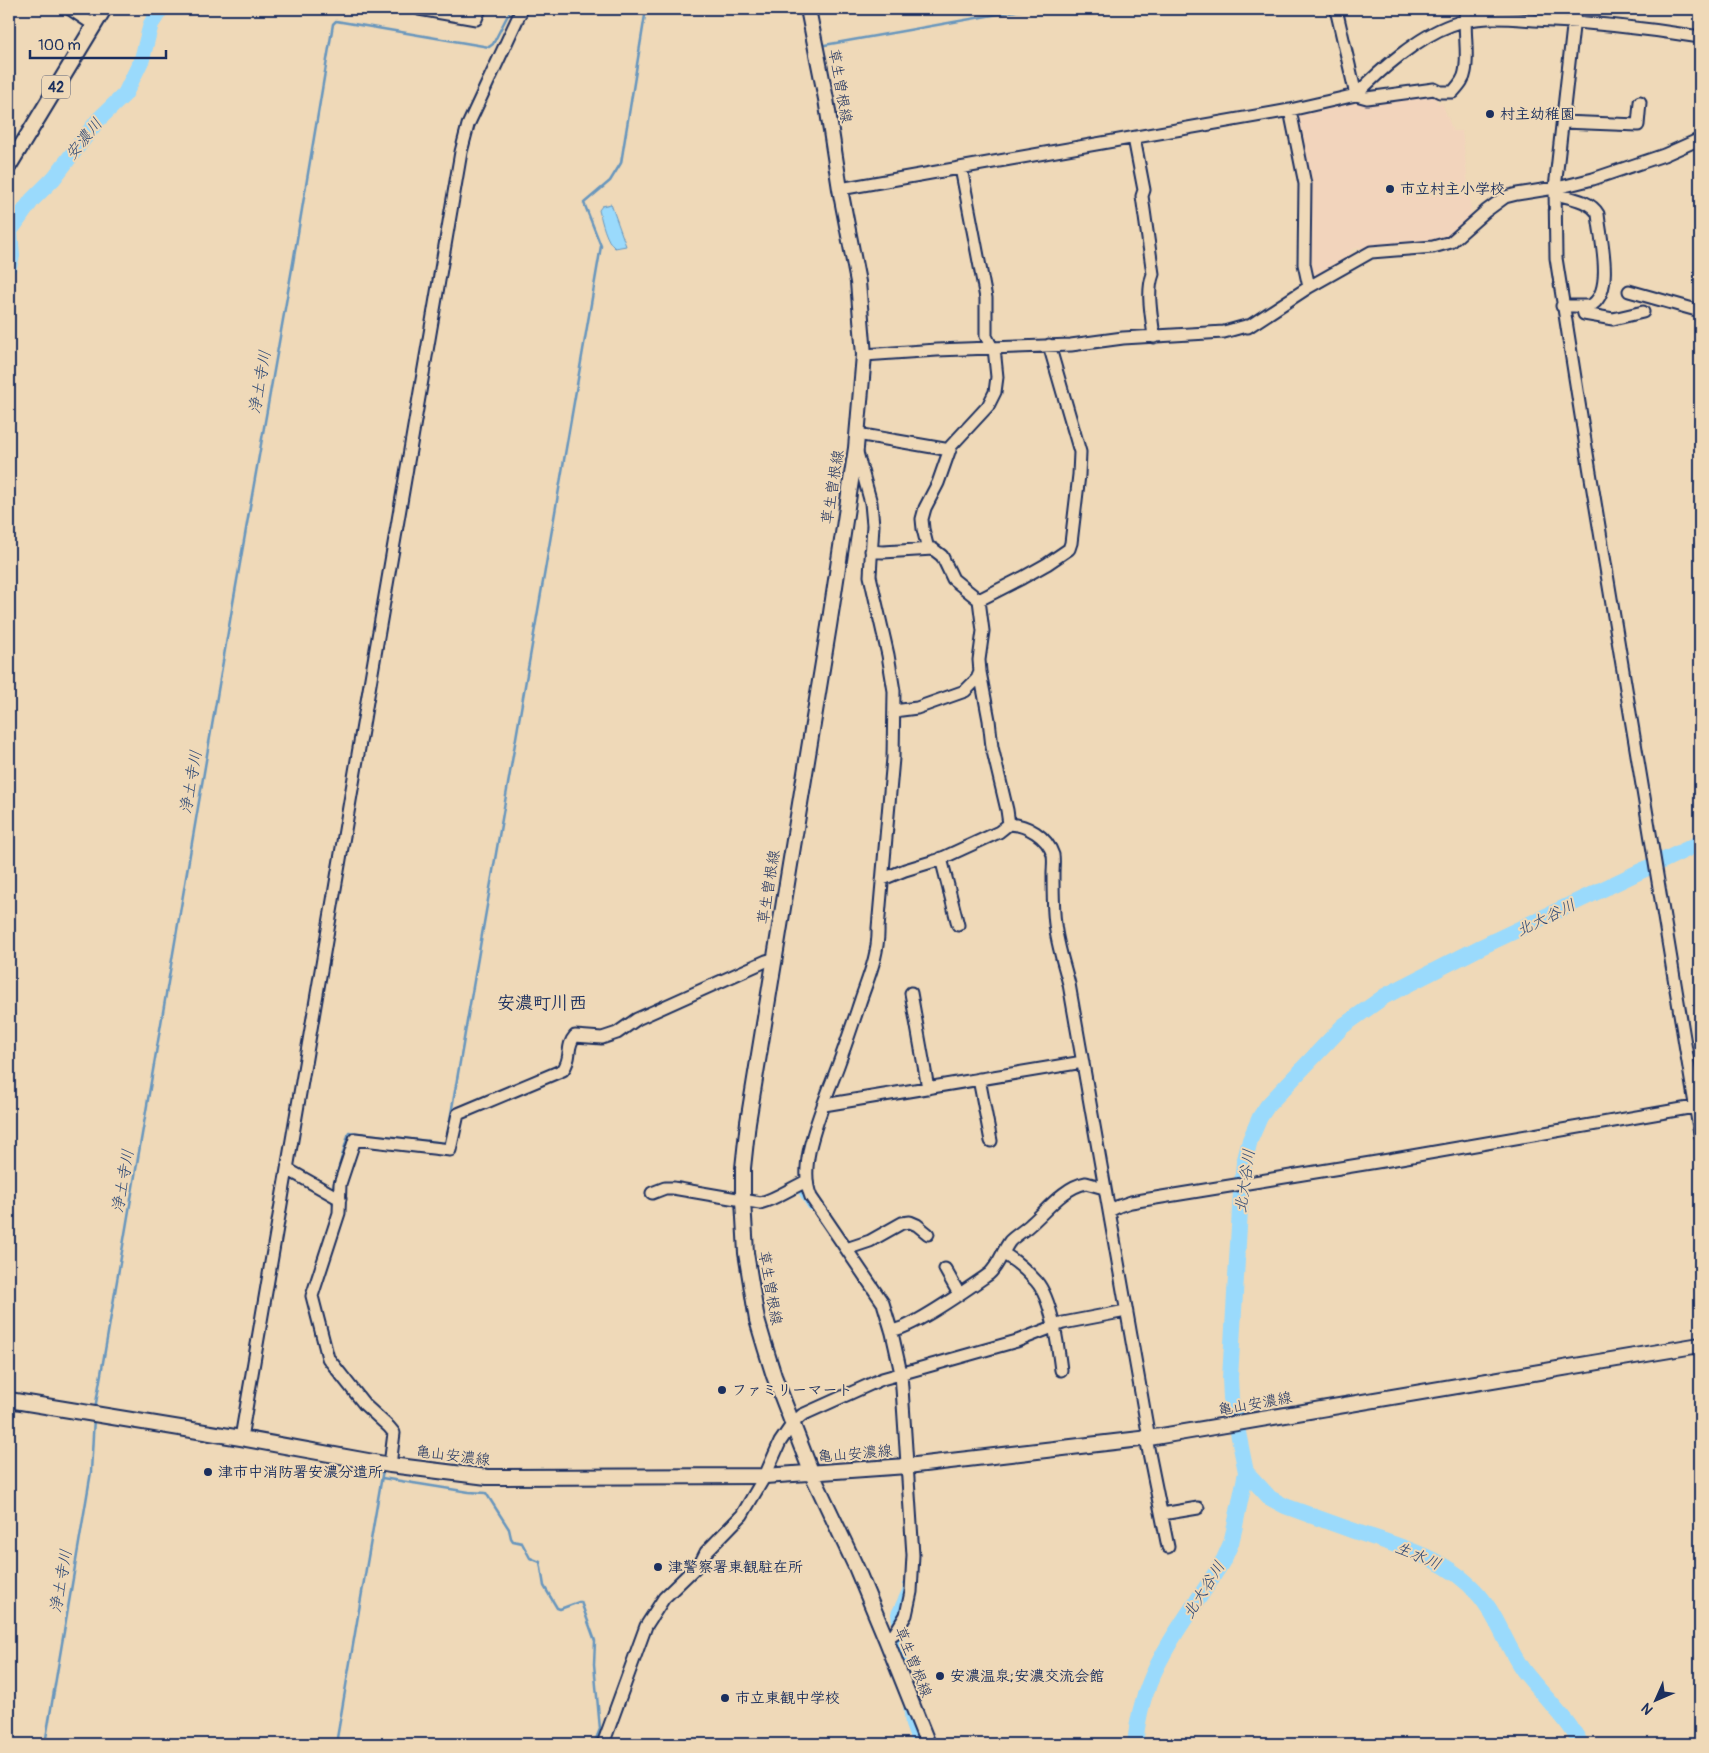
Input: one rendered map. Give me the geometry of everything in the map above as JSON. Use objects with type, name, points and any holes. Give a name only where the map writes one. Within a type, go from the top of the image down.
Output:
[{"type":"main road","name":"42","points":[[9,166],[104,9]]},
{"type":"main road","name":"草生曽根線","points":[[808,9],[858,282],[864,355],[857,441],[829,626],[748,1122],[743,1168],[746,1253],[758,1320],[774,1376],[812,1474],[856,1567],[928,1744]]},
{"type":"main road","name":"亀山安濃線","points":[[9,1400],[241,1438],[389,1465],[487,1478],[765,1476],[907,1466],[1148,1438],[1700,1345]]},
{"type":"street","points":[[70,9],[94,25]]},
{"type":"street","points":[[419,9],[476,19],[480,9]]},
{"type":"street","points":[[241,1438],[461,152],[468,125],[522,9]]},
{"type":"street","points":[[1336,9],[1356,94]]},
{"type":"street","points":[[1575,9],[1555,191],[1556,258],[1562,306],[1652,848],[1698,1107],[1700,1134]]},
{"type":"street","points":[[840,189],[1290,110],[1356,94],[1371,79],[1419,41],[1469,14],[1488,18],[1574,21],[1653,29],[1700,37]]},
{"type":"street","points":[[1356,94],[1367,98],[1434,89],[1440,92],[1452,92],[1465,73],[1469,14]]},
{"type":"street","points":[[1563,122],[1638,126],[1640,102]]},
{"type":"street","points":[[1290,110],[1305,184],[1304,264],[1309,287]]},
{"type":"street","points":[[1134,138],[1144,190],[1142,196],[1153,274],[1150,307],[1154,337]]},
{"type":"street","points":[[864,355],[1071,345],[1123,338],[1224,332],[1248,327],[1309,287],[1371,252],[1433,247],[1451,242],[1486,210],[1505,197],[1517,194],[1555,191],[1622,170],[1700,140]]},
{"type":"street","points":[[928,549],[922,519],[925,508],[938,483],[950,450],[963,432],[988,406],[995,392],[997,377],[993,348],[986,336],[986,298],[961,168]]},
{"type":"street","points":[[1555,191],[1590,205],[1598,214],[1604,257],[1603,286],[1593,304],[1586,307],[1562,306]]},
{"type":"street","points":[[1629,291],[1700,311]]},
{"type":"street","points":[[1582,306],[1584,314],[1613,319],[1642,312]]},
{"type":"street","points":[[979,600],[1059,556],[1069,549],[1071,543],[1080,452],[1049,345]]},
{"type":"street","points":[[886,1639],[895,1633],[906,1614],[911,1592],[913,1536],[901,1372],[885,1310],[877,1293],[811,1197],[807,1182],[809,1153],[874,962],[878,939],[893,758],[894,711],[892,672],[870,576],[874,525],[857,441],[950,450]]},
{"type":"street","points":[[871,551],[928,549],[939,553],[953,579],[979,600],[983,631],[979,660],[980,672],[992,747],[1009,824]]},
{"type":"street","points":[[894,711],[917,708],[966,691],[977,679],[980,672]]},
{"type":"street","points":[[883,879],[941,858],[999,832],[1009,824],[1020,825],[1033,831],[1043,839],[1050,849],[1053,858],[1054,922],[1069,984],[1168,1547]]},
{"type":"street","points":[[941,858],[958,925]]},
{"type":"street","points":[[389,1465],[394,1433],[365,1405],[328,1358],[312,1296],[339,1213],[340,1184],[356,1139],[450,1150],[458,1114],[563,1070],[568,1064],[570,1041],[575,1036],[602,1038],[617,1033],[637,1018],[774,959]]},
{"type":"street","points":[[911,993],[928,1088]]},
{"type":"street","points":[[824,1105],[1083,1062]]},
{"type":"street","points":[[980,1079],[991,1141]]},
{"type":"street","points":[[1109,1211],[1130,1202],[1698,1107]]},
{"type":"street","points":[[287,1169],[340,1199]]},
{"type":"street","points":[[652,1192],[673,1188],[760,1203],[807,1182]]},
{"type":"street","points":[[891,1330],[896,1330],[916,1321],[989,1274],[1015,1237],[1030,1225],[1047,1207],[1069,1190],[1086,1183],[1104,1188]]},
{"type":"street","points":[[846,1248],[870,1241],[902,1223],[910,1222],[928,1234]]},
{"type":"street","points":[[1003,1253],[1037,1282],[1044,1296],[1054,1326],[1061,1370]]},
{"type":"street","points":[[945,1269],[959,1294]]},
{"type":"street","points":[[603,1744],[646,1626],[664,1598],[701,1562],[706,1552],[742,1516],[765,1476],[780,1442],[793,1423],[811,1410],[901,1372],[1017,1341],[1054,1326],[1126,1311]]},
{"type":"street","points":[[1162,1514],[1198,1508]]},
{"type":"shaded area","name":"市立村主小学校","points":[[1404,95],[1435,95],[1438,104],[1442,103],[1453,131],[1462,131],[1472,219],[1452,237],[1434,243],[1361,249],[1359,247],[1351,250],[1351,257],[1315,280],[1310,278],[1307,246],[1309,197],[1312,181],[1310,173],[1305,172],[1295,116],[1297,113],[1316,109]]},
{"type":"water","points":[[611,204],[626,246],[615,248],[609,241],[605,231],[599,210],[602,206]]},
{"type":"waterway","name":"安濃川","points":[[9,266],[12,256],[10,231],[32,200],[54,178],[98,120],[125,94],[142,59],[151,24],[161,9]]},
{"type":"waterway","name":"浄土寺川","points":[[95,1409],[333,24],[336,21],[489,47],[493,44],[511,9]]},
{"type":"waterway","points":[[332,1191],[349,1132],[446,1143],[601,246],[584,203],[610,181],[621,163],[646,9]]},
{"type":"waterway","points":[[819,46],[1027,9]]},
{"type":"waterway","name":"北大谷川","points":[[1135,1744],[1138,1721],[1146,1691],[1156,1667],[1224,1559],[1231,1543],[1246,1472],[1231,1398],[1230,1378],[1244,1163],[1250,1140],[1260,1117],[1268,1105],[1343,1026],[1385,996],[1481,947],[1700,843]]},
{"type":"waterway","points":[[801,1188],[812,1206]]},
{"type":"waterway","points":[[331,1198],[335,1210]]},
{"type":"waterway","name":"浄土寺川","points":[[45,1744],[91,1472],[94,1417]]},
{"type":"waterway","points":[[336,1744],[383,1470]]},
{"type":"waterway","name":"生水川","points":[[1246,1472],[1270,1498],[1285,1506],[1408,1549],[1439,1563],[1467,1583],[1479,1595],[1492,1613],[1523,1670],[1561,1715],[1581,1744]]},
{"type":"waterway","points":[[382,1478],[486,1493],[509,1529],[513,1541],[522,1543],[530,1558],[540,1562],[544,1586],[557,1608],[560,1609],[581,1602],[595,1641],[594,1664],[600,1729],[594,1744]]},
{"type":"waterway","points":[[904,1675],[896,1614],[908,1585]]},
{"type":"waterway","points":[[908,1704],[910,1725],[917,1744]]},
{"type":"place","name":"村主幼稚園","points":[[1490,114]]},
{"type":"place","name":"市立村主小学校","points":[[1390,189]]},
{"type":"place","name":"ファミリーマート","points":[[722,1390]]},
{"type":"place","name":"津市中消防署安濃分遣所","points":[[208,1472]]},
{"type":"place","name":"津警察署東観駐在所","points":[[658,1567]]},
{"type":"place","name":"安濃温泉;安濃交流会館","points":[[940,1676]]},
{"type":"place","name":"市立東観中学校","points":[[725,1698]]},
{"type":"district","name":"安濃町川西","points":[[542,1003]]}]
